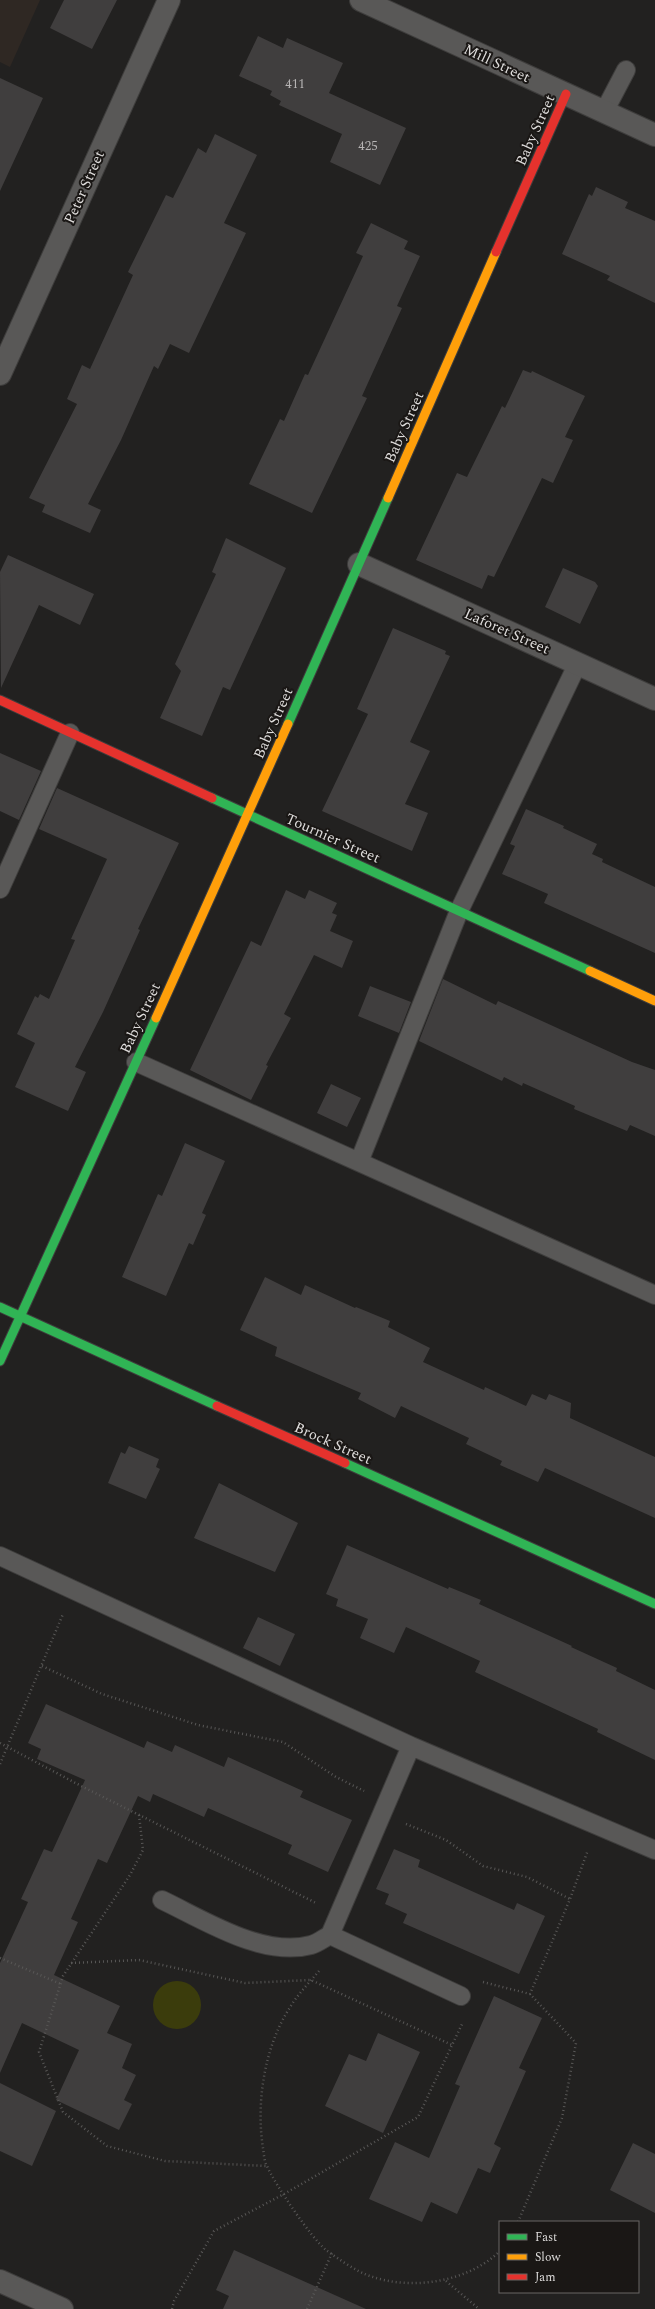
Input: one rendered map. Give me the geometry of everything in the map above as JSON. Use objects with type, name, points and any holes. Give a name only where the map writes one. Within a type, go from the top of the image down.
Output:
[{"type":"street","name":"Peter Street","points":[[0,374],[169,0]]},
{"type":"street","name":"Mill Street","points":[[361,0],[655,135]]},
{"type":"street","name":"Baby Street","points":[[0,1361],[248,815],[566,94]]},
{"type":"street","name":"Laforet Street","points":[[359,564],[655,699]]},
{"type":"street","name":"Tournier Street","points":[[0,700],[655,1001]]},
{"type":"street","name":"Brock Street","points":[[0,1308],[655,1604]]},
{"type":"street","points":[[0,2281],[62,2309]]},
{"type":"lane","points":[[604,112],[626,70]]},
{"type":"lane","points":[[360,1162],[459,911],[578,663]]},
{"type":"lane","points":[[0,889],[70,732]]},
{"type":"lane","points":[[136,1062],[655,1295]]},
{"type":"lane","points":[[0,1556],[411,1746],[655,1850]]},
{"type":"lane","points":[[162,1900],[240,1937],[264,1945],[290,1947],[312,1945],[330,1935],[411,1746]]},
{"type":"lane","points":[[330,1935],[461,1996]]},
{"type":"path","points":[[0,1764],[73,1590]]},
{"type":"path","points":[[42,1666],[102,1694],[198,1726],[283,1742],[336,1777],[368,1793]]},
{"type":"path","points":[[0,1743],[139,1815],[320,1904]]},
{"type":"path","points":[[139,1815],[143,1850],[130,1875],[72,1963],[61,1984],[39,2052],[63,2112],[107,2146],[165,2161],[266,2166]]},
{"type":"path","points":[[404,1823],[446,1840],[483,1866],[527,1877],[570,1899]]},
{"type":"path","points":[[530,1994],[570,1899],[597,1826]]},
{"type":"path","points":[[330,1935],[324,1964],[288,2009],[269,2053],[260,2093],[260,2130],[266,2166],[295,2212],[325,2249],[370,2276],[401,2282],[446,2281],[491,2260],[499,2252]]},
{"type":"path","points":[[0,1958],[61,1984]]},
{"type":"path","points":[[72,1963],[139,1960],[245,1983],[311,1980],[452,2045]]},
{"type":"path","points":[[479,1989],[482,1982],[530,1994],[576,2043],[562,2118],[518,2221]]},
{"type":"path","points":[[172,2309],[174,2301],[214,2232],[284,2194],[418,2117],[465,2017]]},
{"type":"path","points":[[307,2309],[332,2253]]},
{"type":"path","points":[[446,2281],[478,2309]]},
{"type":"shaded area","points":[[0,0],[40,0],[10,67],[0,62]]},
{"type":"shaded area","points":[[172,1981],[182,1981],[194,1988],[201,2000],[201,2010],[194,2022],[182,2029],[172,2029],[164,2025],[157,2018],[153,2010],[153,2000],[157,1992],[164,1985]]},
{"type":"building","points":[[64,0],[117,0],[92,49],[50,28]]},
{"type":"building","points":[[258,36],[283,48],[287,38],[343,63],[329,93],[406,128],[380,185],[330,162],[342,134],[279,105],[281,101],[270,95],[272,91],[239,76]]},
{"type":"building","points":[[0,78],[43,98],[0,191]]},
{"type":"building","points":[[215,134],[257,155],[224,223],[246,233],[189,353],[170,344],[158,369],[154,366],[121,440],[88,504],[101,510],[90,533],[42,512],[45,505],[29,498],[77,404],[67,399],[82,365],[90,369],[133,275],[128,272],[166,195],[173,198],[198,148],[206,153]]},
{"type":"building","points":[[596,187],[628,202],[625,208],[655,221],[655,303],[607,280],[610,276],[562,254],[589,194],[592,196]]},
{"type":"building","points":[[371,223],[408,241],[404,249],[420,256],[397,306],[402,308],[362,396],[367,398],[312,513],[249,484],[280,419],[284,421],[305,374],[308,375],[363,256],[356,253]]},
{"type":"building","points":[[523,370],[531,373],[532,371],[585,396],[565,437],[573,440],[553,483],[542,478],[494,577],[488,575],[482,589],[416,560],[457,473],[467,477],[502,406],[505,408]]},
{"type":"building","points":[[226,538],[286,568],[230,690],[223,687],[202,736],[160,718],[181,671],[175,664],[216,574],[212,572]]},
{"type":"building","points":[[8,555],[94,594],[80,625],[39,605],[1,688],[0,572]]},
{"type":"building","points":[[563,568],[595,582],[598,586],[580,624],[545,607]]},
{"type":"building","points":[[393,628],[446,651],[445,654],[450,656],[410,742],[430,751],[405,804],[428,813],[412,851],[322,811],[368,714],[357,709]]},
{"type":"building","points":[[0,753],[41,771],[19,820],[0,811]]},
{"type":"building","points":[[57,788],[179,843],[138,929],[140,930],[103,1012],[75,1067],[86,1072],[68,1111],[15,1087],[35,1043],[17,1034],[35,996],[38,998],[40,994],[49,999],[75,940],[71,939],[107,859],[39,829]]},
{"type":"building","points":[[526,809],[564,826],[563,828],[597,844],[592,854],[603,859],[602,862],[655,887],[655,953],[544,903],[548,894],[502,874],[515,846],[510,844]]},
{"type":"building","points":[[286,890],[305,899],[309,890],[337,903],[332,913],[337,915],[330,931],[353,941],[342,968],[314,955],[284,1014],[291,1018],[266,1065],[268,1066],[251,1100],[190,1070],[251,941],[261,946]]},
{"type":"building","points":[[443,979],[496,1005],[498,1001],[632,1062],[655,1070],[655,1136],[630,1125],[627,1131],[574,1109],[575,1106],[523,1083],[522,1086],[504,1077],[502,1081],[419,1041]]},
{"type":"building","points":[[370,986],[411,1002],[399,1033],[358,1016]]},
{"type":"building","points":[[331,1084],[361,1098],[347,1127],[317,1113]]},
{"type":"building","points":[[185,1143],[225,1161],[202,1213],[206,1215],[193,1245],[189,1243],[166,1296],[122,1277],[158,1194],[162,1196]]},
{"type":"building","points":[[265,1277],[301,1295],[305,1285],[355,1308],[356,1307],[390,1321],[388,1327],[430,1348],[423,1362],[484,1390],[485,1387],[526,1406],[532,1394],[546,1400],[549,1394],[571,1403],[570,1418],[655,1457],[655,1518],[545,1468],[538,1482],[500,1465],[502,1461],[466,1444],[469,1438],[401,1406],[395,1418],[358,1399],[361,1393],[275,1356],[277,1347],[240,1330]]},
{"type":"building","points":[[129,1446],[159,1459],[156,1467],[160,1469],[146,1499],[108,1483],[121,1452],[125,1454]]},
{"type":"building","points":[[219,1483],[298,1523],[275,1572],[194,1538]]},
{"type":"building","points":[[347,1545],[448,1589],[449,1587],[481,1600],[479,1604],[572,1646],[571,1647],[617,1668],[616,1671],[655,1690],[655,1760],[597,1732],[598,1729],[475,1672],[480,1661],[406,1627],[394,1653],[360,1638],[368,1619],[336,1606],[338,1599],[326,1594]]},
{"type":"building","points":[[258,1617],[295,1634],[280,1666],[243,1648]]},
{"type":"building","points":[[46,1704],[144,1748],[147,1741],[172,1752],[175,1745],[224,1767],[228,1757],[303,1791],[300,1797],[352,1820],[328,1872],[288,1854],[292,1845],[208,1808],[204,1817],[153,1794],[150,1802],[138,1796],[107,1863],[98,1859],[71,1919],[78,1922],[54,1975],[120,2006],[107,2033],[132,2044],[122,2068],[136,2075],[124,2100],[132,2104],[119,2130],[56,2100],[79,2050],[22,2023],[0,2073],[0,1963],[28,1902],[21,1899],[44,1849],[52,1852],[85,1780],[37,1759],[41,1749],[28,1743]]},
{"type":"building","points":[[394,1849],[420,1860],[418,1867],[514,1910],[517,1903],[545,1916],[519,1974],[403,1923],[407,1914],[385,1904],[389,1894],[376,1889]]},
{"type":"building","points":[[494,1996],[542,2018],[519,2068],[526,2071],[494,2144],[501,2148],[490,2173],[478,2168],[457,2214],[431,2202],[422,2222],[369,2199],[395,2142],[429,2158],[460,2086],[455,2084]]},
{"type":"building","points":[[378,2033],[420,2052],[383,2133],[325,2106],[349,2054],[366,2061]]},
{"type":"building","points":[[0,2083],[56,2111],[32,2166],[0,2151]]},
{"type":"building","points":[[633,2143],[655,2154],[655,2213],[610,2190]]},
{"type":"building","points":[[234,2250],[366,2309],[223,2309],[229,2296],[216,2290]]},
{"type":"traffic: fast","points":[[288,724],[388,498]]},
{"type":"traffic: fast","points":[[212,798],[590,971]]},
{"type":"traffic: fast","points":[[0,1361],[156,1018]]},
{"type":"traffic: fast","points":[[0,1307],[217,1406]]},
{"type":"traffic: fast","points":[[345,1463],[655,1604]]},
{"type":"traffic: slow","points":[[388,498],[496,252]]},
{"type":"traffic: slow","points":[[156,1018],[288,724]]},
{"type":"traffic: slow","points":[[590,971],[655,1001]]},
{"type":"traffic: jam","points":[[496,252],[566,94]]},
{"type":"traffic: jam","points":[[0,700],[212,798]]},
{"type":"traffic: jam","points":[[217,1406],[345,1463]]}]
